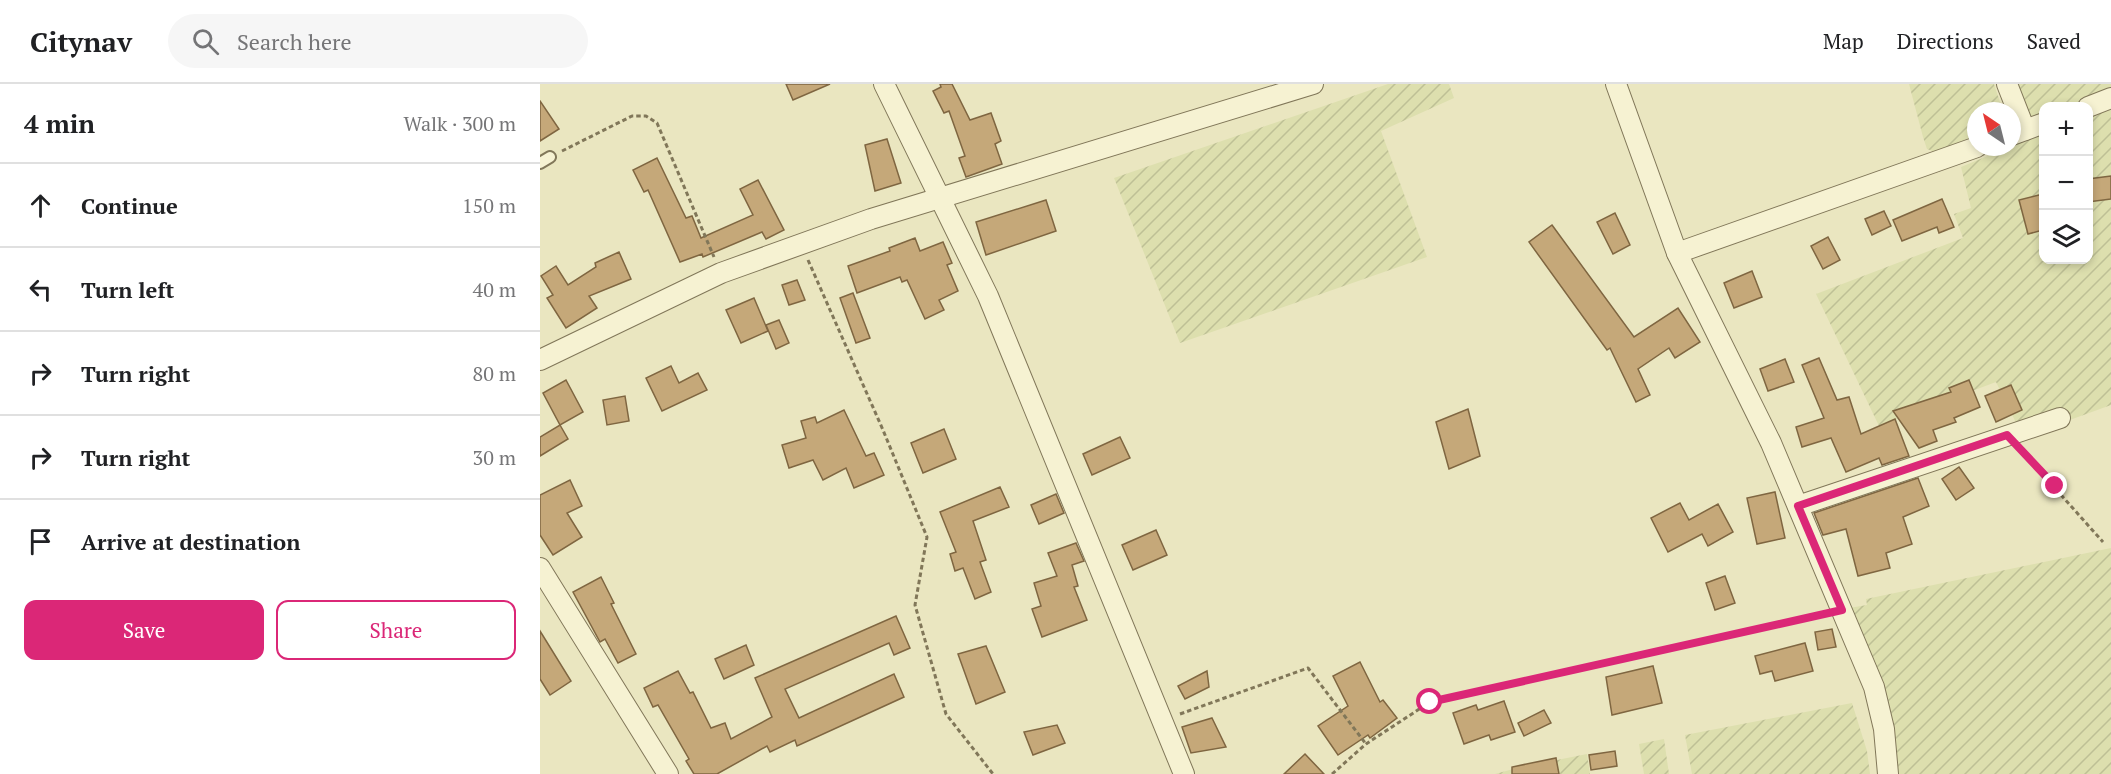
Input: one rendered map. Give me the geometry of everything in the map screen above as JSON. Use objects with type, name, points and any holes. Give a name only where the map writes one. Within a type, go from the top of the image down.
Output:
[{"type":"street","points":[[884,84],[988,296],[1184,774]]},
{"type":"street","points":[[540,360],[721,273],[871,219],[1313,84]]},
{"type":"street","points":[[1616,84],[1677,253],[1771,443],[1874,687],[1884,729],[1888,774]]},
{"type":"street","points":[[2007,84],[2027,129]]},
{"type":"street","points":[[2093,105],[2111,98]]},
{"type":"street","points":[[1677,253],[1967,151]]},
{"type":"street","points":[[1798,506],[2060,417]]},
{"type":"street","points":[[540,568],[668,774]]},
{"type":"path","points":[[545,160],[632,116],[646,116],[657,123],[721,273]]},
{"type":"path","points":[[801,244],[884,430],[927,537],[915,605],[946,714],[993,774]]},
{"type":"path","points":[[2007,435],[2103,542]]},
{"type":"path","points":[[1332,774],[1366,744],[1430,702],[1842,610]]},
{"type":"path","points":[[1161,720],[1308,668],[1366,744]]},
{"type":"green space","points":[[1388,84],[1449,84],[1454,98],[1381,131],[1427,257],[1180,343],[1114,178]]},
{"type":"green space","points":[[1909,84],[1994,84],[2000,102],[1967,102],[1967,143],[1935,152],[1927,149]]},
{"type":"green space","points":[[2013,84],[2111,84],[2111,90],[2080,102],[2039,102],[2039,118],[2031,119]]},
{"type":"green space","points":[[2111,104],[2111,405],[2023,437],[1996,382],[1879,426],[1816,294],[1963,238],[1954,214],[1971,208],[1961,167],[1988,156],[2021,156],[2021,142],[2039,135],[2039,264],[2093,264],[2093,112]]},
{"type":"green space","points":[[2111,548],[2111,774],[1896,774],[1849,608],[1867,605],[1866,599]]},
{"type":"green space","points":[[1852,703],[1867,751],[1870,774],[1692,774],[1685,735]]},
{"type":"green space","points":[[1664,739],[1669,774],[1644,774],[1639,744]]},
{"type":"green space","points":[[1587,754],[1590,774],[1495,774],[1517,768]]},
{"type":"building","points":[[786,84],[830,84],[793,100]]},
{"type":"building","points":[[940,84],[952,84],[970,120],[991,113],[1001,141],[995,144],[1002,164],[966,177],[959,158],[965,156],[949,111],[944,113],[933,91],[941,87]]},
{"type":"building","points":[[540,101],[559,129],[540,141]]},
{"type":"building","points":[[887,139],[901,183],[875,191],[865,145]]},
{"type":"building","points":[[657,158],[686,218],[692,216],[701,238],[753,215],[740,189],[758,180],[784,230],[766,239],[762,232],[703,257],[702,254],[680,262],[648,190],[644,192],[633,170]]},
{"type":"building","points":[[2111,176],[2111,199],[2093,201],[2093,178]]},
{"type":"building","points":[[2039,195],[2039,231],[2028,234],[2019,200]]},
{"type":"building","points":[[1942,199],[1954,227],[1939,233],[1937,227],[1902,241],[1893,220]]},
{"type":"building","points":[[1046,200],[1056,231],[986,255],[976,222]]},
{"type":"building","points":[[1884,211],[1891,226],[1872,235],[1865,219]]},
{"type":"building","points":[[1615,213],[1630,245],[1613,254],[1597,222]]},
{"type":"building","points":[[1552,225],[1634,337],[1678,308],[1700,342],[1675,358],[1669,348],[1638,369],[1650,395],[1636,402],[1610,348],[1607,350],[1529,242]]},
{"type":"building","points":[[1828,237],[1840,260],[1823,269],[1811,246]]},
{"type":"building","points":[[915,238],[920,251],[943,242],[952,263],[947,265],[958,291],[939,300],[944,310],[925,319],[907,280],[902,282],[900,277],[857,293],[848,266],[890,251],[889,248]]},
{"type":"building","points":[[619,252],[631,279],[589,296],[597,308],[566,328],[547,298],[553,295],[541,276],[556,266],[568,285],[596,267],[595,263]]},
{"type":"building","points":[[1752,271],[1762,297],[1734,308],[1724,283]]},
{"type":"building","points":[[797,280],[805,300],[789,305],[782,285]]},
{"type":"building","points":[[853,293],[870,338],[856,343],[840,298]]},
{"type":"building","points":[[754,298],[768,331],[741,343],[726,310]]},
{"type":"building","points":[[779,320],[789,343],[776,349],[766,325]]},
{"type":"building","points":[[1819,358],[1837,400],[1849,397],[1861,434],[1895,419],[1909,456],[1882,465],[1879,458],[1846,472],[1831,438],[1802,447],[1796,427],[1824,418],[1802,365]]},
{"type":"building","points":[[1785,359],[1794,382],[1768,391],[1760,369]]},
{"type":"building","points":[[671,366],[679,383],[698,373],[707,390],[662,411],[646,378]]},
{"type":"building","points":[[566,380],[583,412],[560,425],[543,393]]},
{"type":"building","points":[[1969,380],[1980,407],[1954,418],[1956,422],[1933,430],[1937,441],[1919,448],[1893,411],[1951,392],[1949,388]]},
{"type":"building","points":[[2011,385],[2022,410],[1996,422],[1985,396]]},
{"type":"building","points":[[625,396],[629,421],[607,425],[603,400]]},
{"type":"building","points":[[1468,409],[1480,456],[1449,469],[1436,422]]},
{"type":"building","points":[[844,410],[866,456],[874,453],[884,475],[854,488],[846,468],[823,480],[813,460],[789,468],[782,445],[806,438],[801,421],[815,417],[817,423]]},
{"type":"building","points":[[560,425],[568,439],[540,456],[540,437]]},
{"type":"building","points":[[944,429],[956,459],[923,473],[911,443]]},
{"type":"building","points":[[1120,437],[1130,458],[1092,475],[1083,454]]},
{"type":"building","points":[[1959,467],[1974,488],[1956,500],[1942,479]]},
{"type":"building","points":[[1918,478],[1929,506],[1903,517],[1912,544],[1886,553],[1890,568],[1858,576],[1846,529],[1823,535],[1814,513]]},
{"type":"building","points":[[570,480],[582,506],[567,513],[582,537],[553,555],[540,535],[540,495]]},
{"type":"building","points":[[1000,487],[1009,507],[973,521],[986,560],[980,562],[991,592],[975,599],[963,568],[955,571],[950,554],[956,552],[940,512]]},
{"type":"building","points":[[1775,492],[1785,538],[1757,544],[1747,498]]},
{"type":"building","points":[[1056,494],[1064,513],[1039,524],[1031,505]]},
{"type":"building","points":[[1680,503],[1689,520],[1718,504],[1733,532],[1708,546],[1702,534],[1668,552],[1651,518]]},
{"type":"building","points":[[1156,530],[1167,555],[1133,570],[1122,545]]},
{"type":"building","points":[[1076,543],[1084,561],[1072,565],[1078,586],[1074,587],[1087,620],[1042,637],[1032,609],[1041,606],[1034,583],[1057,576],[1048,553]]},
{"type":"building","points":[[1725,576],[1735,603],[1715,610],[1706,583]]},
{"type":"building","points":[[601,577],[614,603],[611,604],[636,654],[618,663],[605,639],[600,642],[573,592]]},
{"type":"building","points":[[896,616],[910,648],[894,655],[889,643],[785,689],[799,718],[894,674],[904,697],[797,746],[795,740],[770,752],[767,746],[717,774],[694,774],[686,761],[689,759],[658,705],[653,707],[644,688],[678,671],[690,693],[693,692],[711,728],[725,723],[731,739],[772,717],[755,678]]},
{"type":"building","points":[[1832,629],[1836,647],[1818,650],[1815,632]]},
{"type":"building","points":[[540,631],[571,681],[550,695],[540,679]]},
{"type":"building","points":[[1805,643],[1813,671],[1775,681],[1772,671],[1760,674],[1755,656]]},
{"type":"building","points":[[746,645],[754,665],[724,679],[715,659]]},
{"type":"building","points":[[986,646],[1005,692],[976,704],[958,654]]},
{"type":"building","points":[[1360,662],[1380,702],[1383,700],[1397,718],[1370,738],[1368,735],[1338,755],[1318,726],[1348,706],[1333,676]]},
{"type":"building","points":[[1653,666],[1662,703],[1612,715],[1606,677]]},
{"type":"building","points":[[1207,671],[1209,687],[1185,699],[1178,686]]},
{"type":"building","points":[[1504,701],[1515,732],[1491,740],[1489,735],[1464,744],[1453,713],[1476,705],[1478,710]]},
{"type":"building","points":[[1544,710],[1551,723],[1524,736],[1518,723]]},
{"type":"building","points":[[1212,718],[1226,747],[1191,753],[1182,727]]},
{"type":"building","points":[[1057,725],[1065,743],[1033,755],[1024,732]]},
{"type":"building","points":[[1615,751],[1617,766],[1591,770],[1589,755]]},
{"type":"building","points":[[1305,754],[1324,774],[1284,774]]},
{"type":"building","points":[[1556,758],[1559,774],[1512,774],[1512,767]]},
{"type":"route","points":[[1430,702],[1842,610],[1811,542],[1798,506],[2007,435],[2055,486]]}]
